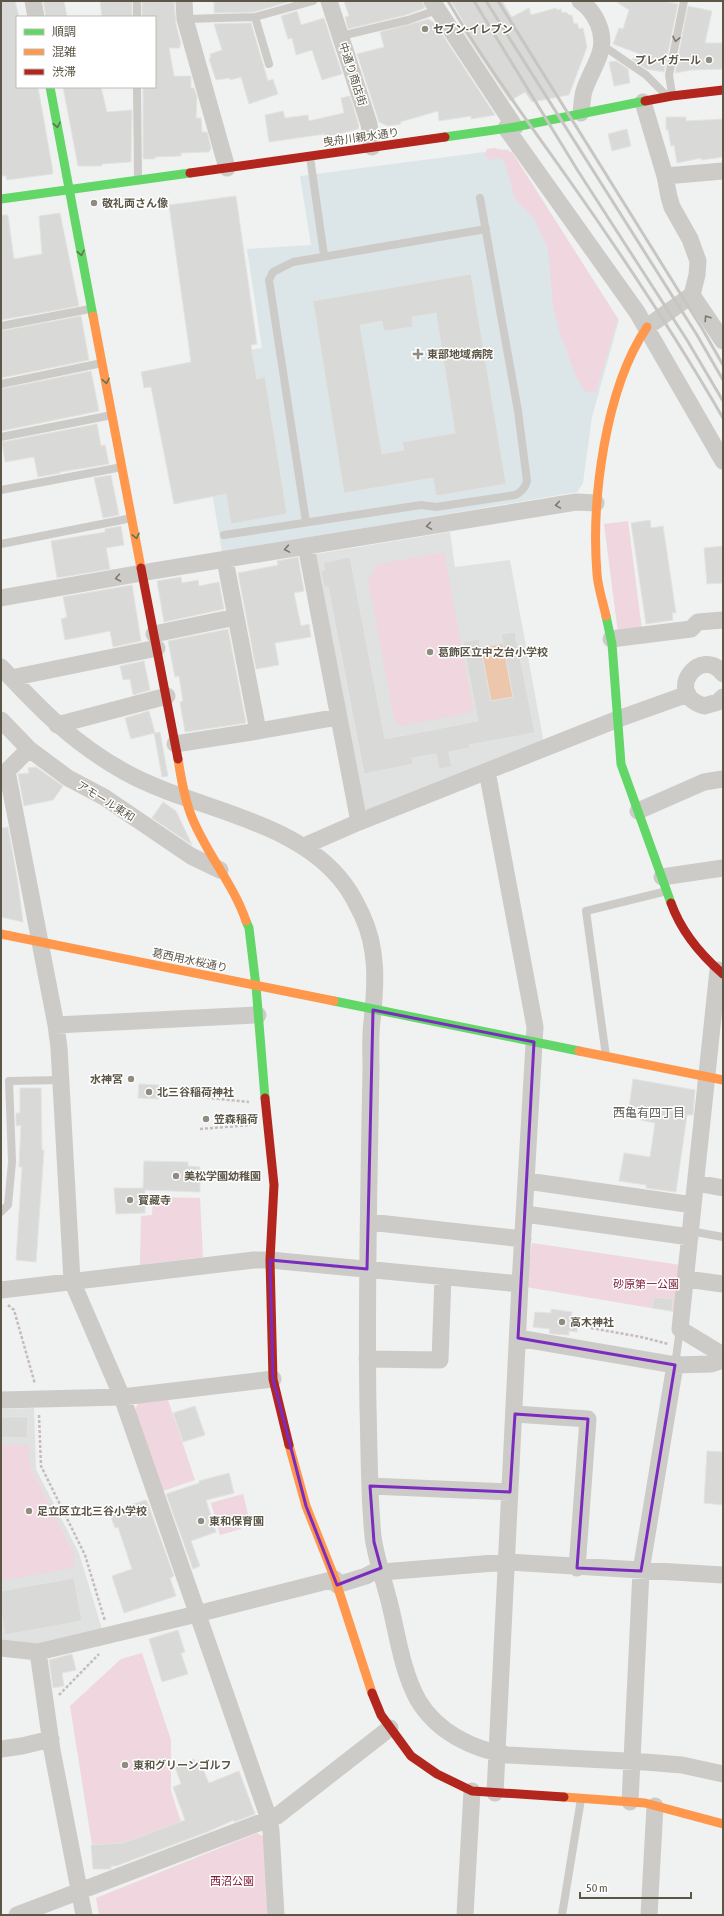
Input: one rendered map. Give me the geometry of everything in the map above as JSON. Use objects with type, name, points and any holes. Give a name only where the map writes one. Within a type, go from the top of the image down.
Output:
[{"type":"street","points":[[33,1],[36,16]]},
{"type":"street","points":[[184,1],[185,19],[227,168]]},
{"type":"street","name":"中通り商店街","points":[[330,1],[369,124],[372,147]]},
{"type":"street","points":[[580,1],[595,17],[600,27],[602,45],[601,52],[584,91],[582,113]]},
{"type":"street","points":[[434,5],[511,127],[646,328],[723,462]]},
{"type":"street","points":[[50,88],[185,797],[191,816],[220,870],[239,900],[249,928],[256,986],[265,1104],[274,1185],[270,1260],[273,1379],[289,1446],[306,1506],[336,1582],[366,1679],[381,1715],[411,1756],[424,1766],[472,1791],[630,1802],[655,1806],[723,1824]]},
{"type":"street","name":"曳舟川親水通り","points":[[1,198],[227,168],[511,127],[670,97],[723,90]]},
{"type":"street","points":[[643,102],[665,176],[672,207],[690,239],[698,261],[697,275],[692,295],[646,328],[637,342],[613,405],[603,454],[596,503],[597,574],[611,639],[621,764],[683,929],[720,972],[706,1076],[680,1329],[723,1355]]},
{"type":"street","points":[[665,176],[723,171]]},
{"type":"street","points":[[692,295],[723,341]]},
{"type":"street","points":[[1,598],[143,573],[576,502],[596,503]]},
{"type":"street","points":[[306,546],[358,822]]},
{"type":"street","points":[[225,560],[258,731]]},
{"type":"street","points":[[6,672],[156,641],[236,618]]},
{"type":"street","points":[[611,639],[691,628],[698,622],[723,620]]},
{"type":"street","points":[[723,674],[716,667],[710,665],[698,666],[692,670],[686,681],[688,694],[692,700],[704,706],[718,702],[723,697]]},
{"type":"street","points":[[6,672],[57,725],[92,751],[127,773],[166,791],[270,829],[304,846],[318,857],[345,884],[369,931],[376,972],[371,1022],[369,1222],[367,1269],[367,1358],[370,1486],[374,1542],[402,1656],[417,1698],[429,1714],[450,1733],[474,1747],[497,1754],[682,1765],[723,1774]]},
{"type":"street","points":[[304,846],[358,822],[618,719],[688,694]]},
{"type":"street","points":[[57,725],[167,696]]},
{"type":"street","points":[[175,744],[338,717]]},
{"type":"street","name":"アモール東和","points":[[1,720],[29,749],[68,778],[104,797],[191,856],[220,870]]},
{"type":"street","points":[[29,749],[4,773],[40,942],[56,1026],[72,1281],[122,1397],[269,1819],[276,1915]]},
{"type":"street","points":[[487,771],[535,1027],[520,1284],[515,1414],[495,1793]]},
{"type":"street","points":[[638,811],[704,782],[723,779]]},
{"type":"street","points":[[665,884],[723,868]]},
{"type":"street","name":"葛西用水桜通り","points":[[1,934],[723,1080]]},
{"type":"street","points":[[56,1026],[258,1015]]},
{"type":"street","points":[[527,1181],[693,1205]]},
{"type":"street","points":[[696,1183],[723,1188]]},
{"type":"street","points":[[525,1214],[690,1234]]},
{"type":"street","points":[[369,1222],[523,1239]]},
{"type":"street","points":[[3,1296],[72,1281],[254,1260],[270,1260],[520,1284]]},
{"type":"street","points":[[367,1358],[440,1360],[443,1277]]},
{"type":"street","points":[[686,1279],[723,1284]]},
{"type":"street","points":[[518,1338],[675,1365],[711,1364],[723,1360]]},
{"type":"street","points":[[630,1802],[641,1571],[675,1365]]},
{"type":"street","points":[[1,1400],[122,1397],[273,1379]]},
{"type":"street","points":[[515,1414],[588,1419],[577,1568]]},
{"type":"street","points":[[370,1486],[510,1492]]},
{"type":"street","points":[[1,1648],[38,1652],[366,1576],[382,1570],[507,1562],[577,1568],[723,1575]]},
{"type":"street","points":[[38,1652],[51,1739],[84,1915]]},
{"type":"street","points":[[17,1915],[277,1816],[390,1728]]},
{"type":"street","points":[[1,1748],[22,1746],[51,1739]]},
{"type":"street","points":[[465,1915],[472,1791]]},
{"type":"street","points":[[649,1915],[655,1806]]},
{"type":"lane","points":[[137,1],[137,16]]},
{"type":"lane","points":[[185,19],[255,17],[313,1]]},
{"type":"lane","points":[[670,97],[669,75],[684,1]]},
{"type":"lane","points":[[341,36],[408,20],[434,5]]},
{"type":"lane","points":[[255,17],[269,64]]},
{"type":"lane","points":[[602,45],[646,75],[670,97]]},
{"type":"lane","points":[[137,88],[138,180]]},
{"type":"lane","points":[[310,156],[324,256]]},
{"type":"lane","points":[[224,535],[421,505],[436,507],[515,495],[521,492],[527,481],[519,420],[480,198]]},
{"type":"lane","points":[[306,522],[269,280],[273,272],[287,264],[324,256],[486,228]]},
{"type":"lane","points":[[1,326],[92,308]]},
{"type":"lane","points":[[1,384],[102,363]]},
{"type":"lane","points":[[1,437],[112,415]]},
{"type":"lane","points":[[1,490],[122,467]]},
{"type":"lane","points":[[1,544],[132,518]]},
{"type":"lane","points":[[606,1056],[586,911],[665,884]]},
{"type":"lane","points":[[1,1212],[8,1205],[12,1162],[9,1081],[60,1080]]},
{"type":"lane","points":[[690,1234],[723,1237]]},
{"type":"lane","points":[[675,1365],[680,1329]]},
{"type":"lane","points":[[562,1915],[580,1799]]},
{"type":"path","points":[[162,1093],[265,1104]]},
{"type":"path","points":[[200,1130],[267,1123]]},
{"type":"path","points":[[3,1296],[14,1310],[30,1364],[38,1399],[41,1466],[85,1556],[108,1635],[108,1644],[47,1706]]},
{"type":"path","points":[[591,1328],[641,1337],[673,1345]]},
{"type":"highlighted area","points":[[373,1010],[534,1042],[518,1338],[675,1365],[641,1571],[577,1568],[588,1419],[515,1414],[510,1492],[370,1486],[374,1542],[381,1568],[337,1585],[306,1506],[273,1379],[270,1260],[367,1269]]},
{"type":"shaded area","name":"東部地域病院","points":[[508,149],[619,320],[592,417],[583,483],[577,492],[222,552],[190,360],[262,348],[247,249],[311,245],[300,176]]},
{"type":"shaded area","name":"葛飾区立中之台小学校","points":[[450,532],[455,567],[510,560],[543,738],[542,742],[368,812],[362,810],[316,554]]},
{"type":"shaded area","points":[[503,644],[513,697],[491,701],[481,648]]},
{"type":"shaded area","name":"足立区立北三谷小学校","points":[[34,1408],[36,1469],[79,1553],[102,1629],[41,1644],[1,1640],[1,1409]]},
{"type":"green space","points":[[494,148],[512,152],[618,319],[596,392],[586,392],[576,377],[559,330],[553,306],[548,249],[534,218],[515,199],[505,163],[500,158],[489,160],[485,154],[487,149]]},
{"type":"green space","points":[[628,521],[642,630],[618,633],[604,524]]},
{"type":"green space","points":[[444,552],[473,707],[469,713],[401,726],[394,719],[368,580],[378,564]]},
{"type":"green space","points":[[153,1197],[200,1198],[203,1257],[140,1265],[141,1216],[152,1215]]},
{"type":"green space","name":"砂原第一公園","points":[[532,1243],[681,1265],[675,1312],[526,1287]]},
{"type":"green space","points":[[168,1400],[195,1480],[163,1491],[134,1412],[138,1403]]},
{"type":"green space","points":[[1,1445],[29,1445],[30,1466],[75,1556],[73,1568],[1,1581]]},
{"type":"green space","points":[[243,1494],[249,1518],[239,1520],[241,1529],[220,1535],[211,1503]]},
{"type":"green space","name":"東和グリーンゴルフ","points":[[142,1653],[171,1740],[171,1791],[181,1822],[123,1843],[92,1845],[70,1706],[121,1659]]},
{"type":"green space","name":"西沼公園","points":[[257,1833],[264,1837],[268,1915],[99,1915],[96,1898]]},
{"type":"building","points":[[1,1],[15,1],[19,16],[16,16],[16,88],[38,88],[53,172],[52,174],[7,180],[6,176],[1,176]]},
{"type":"building","points":[[43,1],[64,1],[67,16],[46,16]]},
{"type":"building","points":[[100,1],[132,1],[132,16],[102,16]]},
{"type":"building","points":[[142,1],[174,1],[176,24],[181,44],[180,48],[169,48],[174,76],[191,76],[191,88],[194,88],[197,97],[196,118],[201,118],[202,132],[207,132],[211,148],[209,152],[181,153],[181,156],[143,159],[143,88],[156,88],[156,16],[142,16]]},
{"type":"building","points":[[214,1],[292,1],[254,12],[214,13]]},
{"type":"building","points":[[344,1],[422,1],[425,8],[406,15],[348,29],[345,17],[349,16]]},
{"type":"building","points":[[451,1],[502,1],[512,17],[529,8],[531,15],[556,8],[557,10],[561,9],[562,13],[566,12],[569,15],[572,15],[574,24],[577,23],[579,29],[583,28],[587,47],[569,95],[532,102],[525,92],[510,101],[462,29],[467,28]]},
{"type":"building","points":[[615,1],[664,1],[678,4],[664,72],[646,69],[632,59],[645,56],[613,44],[619,28],[623,29],[629,10]]},
{"type":"building","points":[[688,6],[712,11],[705,43],[723,43],[723,69],[692,70],[675,73]]},
{"type":"building","points":[[297,11],[301,25],[324,18],[342,74],[322,80],[312,50],[296,55],[292,38],[288,39],[281,16]]},
{"type":"building","points":[[429,19],[434,23],[437,35],[442,34],[495,115],[471,119],[471,116],[439,121],[438,111],[400,122],[401,124],[388,126],[379,122],[357,54],[384,47],[380,32]]},
{"type":"building","points":[[251,23],[268,81],[273,79],[278,94],[249,104],[241,77],[230,80],[230,78],[216,80],[209,59],[211,58],[210,54],[222,50],[214,24]]},
{"type":"building","points":[[616,61],[628,69],[630,83],[614,86],[609,62]]},
{"type":"building","points":[[63,88],[101,88],[107,112],[132,110],[131,162],[102,164],[102,166],[78,166]]},
{"type":"building","points":[[350,96],[359,126],[358,129],[326,137],[325,134],[269,142],[265,115],[283,111],[285,118],[308,115],[309,121],[344,113],[341,98]]},
{"type":"building","points":[[666,117],[686,117],[686,121],[723,119],[723,157],[701,160],[701,158],[677,163],[674,145],[671,146],[668,130],[666,130]]},
{"type":"building","points":[[627,129],[631,146],[612,151],[608,134]]},
{"type":"building","points":[[236,196],[257,344],[251,345],[257,379],[265,377],[287,514],[231,524],[226,494],[174,504],[151,387],[144,388],[141,372],[191,362],[169,205]]},
{"type":"building","points":[[60,213],[79,306],[1,320],[1,215],[8,215],[14,259],[42,254],[39,216]]},
{"type":"building","points":[[471,274],[506,484],[436,496],[433,478],[344,493],[313,301]],"holes":[[[436,313],[455,433],[402,442],[404,450],[382,454],[360,325],[382,321],[384,331],[413,327],[412,317]]]},
{"type":"building","points":[[81,316],[89,360],[1,378],[1,331]]},
{"type":"building","points":[[91,371],[99,411],[1,431],[1,389]]},
{"type":"building","points":[[97,424],[101,446],[105,445],[109,464],[38,477],[34,457],[5,462],[2,442]]},
{"type":"building","points":[[111,475],[119,515],[103,518],[94,478]]},
{"type":"building","points":[[650,520],[651,528],[663,526],[676,613],[672,613],[673,620],[646,624],[631,523]]},
{"type":"building","points":[[121,526],[124,545],[106,548],[110,569],[57,578],[51,541],[105,532],[105,529]]},
{"type":"building","points":[[723,546],[723,583],[707,584],[704,548]]},
{"type":"building","points":[[298,557],[304,591],[294,593],[301,626],[309,624],[311,637],[275,643],[279,665],[256,669],[238,573],[278,565],[277,561]]},
{"type":"building","points":[[350,557],[385,739],[478,721],[463,642],[479,639],[491,701],[513,697],[501,634],[515,632],[535,733],[469,745],[469,748],[449,752],[452,767],[439,769],[436,754],[412,758],[413,764],[364,774],[328,587],[324,587],[321,571],[325,570],[323,563]]},
{"type":"building","points":[[181,577],[182,583],[198,580],[199,586],[219,582],[224,609],[164,622],[157,581]]},
{"type":"building","points":[[132,585],[141,641],[113,647],[110,631],[65,640],[61,619],[67,617],[63,597]]},
{"type":"building","points":[[228,629],[246,723],[185,732],[180,702],[183,701],[179,676],[175,677],[168,641]]},
{"type":"building","points":[[144,661],[150,690],[133,695],[130,679],[123,680],[120,666]]},
{"type":"building","points":[[149,711],[155,733],[160,732],[168,776],[162,777],[154,733],[131,739],[128,729],[125,718]]},
{"type":"building","points":[[36,767],[63,786],[53,800],[24,806],[18,774],[29,773],[28,768]]},
{"type":"building","points":[[163,802],[176,811],[192,845],[152,818]]},
{"type":"building","points":[[8,827],[23,922],[1,917],[1,828]]},
{"type":"building","points":[[633,1079],[695,1090],[693,1115],[687,1115],[676,1192],[646,1188],[646,1185],[619,1181],[624,1153],[650,1157],[655,1123],[640,1120],[641,1111],[629,1108]]},
{"type":"building","points":[[139,1084],[159,1085],[159,1099],[138,1098]]},
{"type":"building","points":[[20,1088],[41,1088],[42,1150],[44,1150],[36,1262],[16,1260],[22,1167],[19,1167],[21,1125],[16,1126],[16,1113],[20,1113]]},
{"type":"building","points":[[144,1161],[188,1162],[188,1166],[200,1167],[200,1192],[145,1190],[145,1213],[116,1214],[114,1188],[143,1188]]},
{"type":"building","points":[[654,1297],[673,1299],[672,1311],[652,1308]]},
{"type":"building","name":"高木神社","points":[[551,1309],[572,1312],[571,1316],[578,1317],[577,1332],[569,1331],[569,1335],[553,1334],[549,1333],[550,1329],[533,1327],[535,1312],[551,1313]]},
{"type":"building","points":[[195,1406],[205,1435],[183,1442],[173,1413]]},
{"type":"building","points":[[1,1417],[28,1417],[27,1438],[1,1437]]},
{"type":"building","points":[[707,1451],[723,1452],[723,1505],[704,1503]]},
{"type":"building","points":[[229,1473],[234,1493],[206,1500],[216,1532],[191,1541],[200,1566],[193,1569],[166,1494],[199,1483],[199,1481]]},
{"type":"building","points":[[145,1500],[147,1501],[174,1576],[170,1578],[176,1596],[124,1613],[112,1576],[132,1569],[118,1527],[115,1528],[109,1512]]},
{"type":"building","points":[[74,1578],[82,1621],[5,1635],[1,1610],[1,1591]]},
{"type":"building","points":[[178,1630],[185,1652],[181,1653],[188,1674],[162,1682],[149,1639]]},
{"type":"building","points":[[72,1654],[76,1670],[62,1673],[64,1686],[53,1688],[49,1660]]},
{"type":"building","points":[[194,1759],[195,1762],[199,1760],[209,1783],[239,1771],[255,1814],[234,1822],[234,1820],[207,1832],[116,1866],[111,1866],[111,1869],[93,1869],[91,1845],[123,1843],[185,1820],[173,1787],[181,1784],[175,1767]]},
{"type":"railway","points":[[448,1],[491,68],[588,206],[628,266],[686,356],[723,418]]},
{"type":"railway","points":[[474,1],[578,171],[687,340],[723,401]]},
{"type":"railway","points":[[486,1],[697,335],[723,380]]},
{"type":"railway","points":[[498,1],[703,330],[723,365]]},
{"type":"traffic: fast","points":[[50,88],[93,316]]},
{"type":"traffic: fast","points":[[445,137],[515,127],[645,101]]},
{"type":"traffic: fast","points":[[1,199],[190,173]]},
{"type":"traffic: fast","points":[[606,616],[612,644],[621,764],[671,903]]},
{"type":"traffic: fast","points":[[246,921],[249,928],[256,986],[265,1098]]},
{"type":"traffic: fast","points":[[334,1001],[579,1051]]},
{"type":"traffic: slow","points":[[93,316],[141,568]]},
{"type":"traffic: slow","points":[[606,616],[599,590],[597,574],[596,513],[599,480],[611,413],[621,381],[633,352],[647,327]]},
{"type":"traffic: slow","points":[[178,759],[191,815],[204,842],[234,894],[246,921]]},
{"type":"traffic: slow","points":[[1,934],[334,1001]]},
{"type":"traffic: slow","points":[[579,1051],[723,1080]]},
{"type":"traffic: slow","points":[[289,1445],[306,1506],[335,1579],[372,1693]]},
{"type":"traffic: slow","points":[[564,1797],[645,1803],[723,1824]]},
{"type":"traffic: jam","points":[[645,101],[723,90]]},
{"type":"traffic: jam","points":[[190,173],[445,137]]},
{"type":"traffic: jam","points":[[141,568],[178,759]]},
{"type":"traffic: jam","points":[[671,903],[680,923],[692,942],[723,974]]},
{"type":"traffic: jam","points":[[265,1098],[274,1185],[270,1260],[273,1379],[289,1445]]},
{"type":"traffic: jam","points":[[372,1693],[381,1715],[411,1756],[437,1774],[472,1791],[564,1797]]},
{"type":"place","name":"セブン-イレブン","points":[[425,29]]},
{"type":"place","name":"プレイガール","points":[[709,60]]},
{"type":"place","name":"敬礼両さん像","points":[[94,203]]},
{"type":"place","name":"東部地域病院","points":[[418,354]]},
{"type":"place","name":"葛飾区立中之台小学校","points":[[430,652]]},
{"type":"place","name":"水神宮","points":[[131,1079]]},
{"type":"place","name":"北三谷稲荷神社","points":[[149,1092]]},
{"type":"place","name":"笠森稲荷","points":[[206,1119]]},
{"type":"place","name":"美松学園幼稚園","points":[[176,1176]]},
{"type":"place","name":"寳藏寺","points":[[130,1200]]},
{"type":"place","name":"高木神社","points":[[562,1322]]},
{"type":"place","name":"足立区立北三谷小学校","points":[[29,1511]]},
{"type":"place","name":"東和保育園","points":[[201,1521]]},
{"type":"place","name":"東和グリーンゴルフ","points":[[125,1765]]},
{"type":"district","name":"西亀有四丁目","points":[[649,1113]]}]
